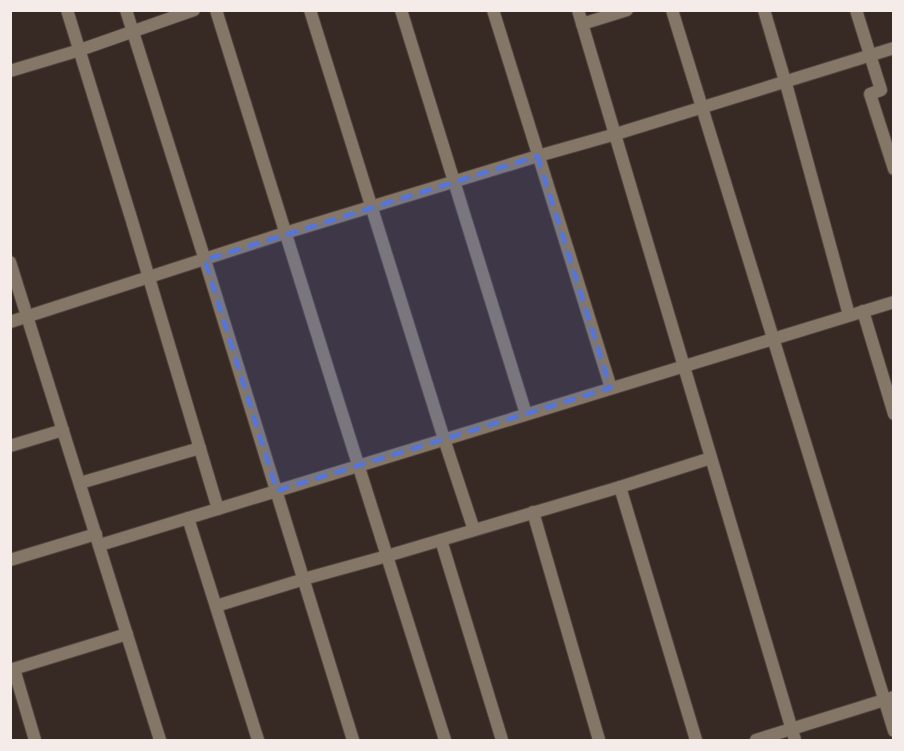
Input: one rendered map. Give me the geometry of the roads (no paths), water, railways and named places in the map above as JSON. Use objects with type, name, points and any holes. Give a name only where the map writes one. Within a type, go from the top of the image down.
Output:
[{"type":"street","points":[[68,10],[218,509]]},
{"type":"street","points":[[126,10],[352,741]]},
{"type":"street","points":[[10,71],[80,50],[194,10]]},
{"type":"street","points":[[216,10],[445,741]]},
{"type":"street","points":[[310,10],[474,530]]},
{"type":"street","points":[[401,10],[526,414]]},
{"type":"street","points":[[493,10],[612,388]]},
{"type":"street","points":[[578,10],[794,735]]},
{"type":"street","points":[[582,24],[627,10]]},
{"type":"street","points":[[672,10],[772,339],[889,698],[894,731]]},
{"type":"street","points":[[764,10],[849,315]]},
{"type":"street","points":[[856,10],[881,90],[870,94],[894,169]]},
{"type":"street","points":[[10,322],[372,206],[894,48]]},
{"type":"street","points":[[10,262],[160,741]]},
{"type":"street","points":[[10,560],[188,518],[894,302]]},
{"type":"street","points":[[863,311],[894,414]]},
{"type":"street","points":[[10,446],[63,430]]},
{"type":"street","points":[[80,483],[200,448]]},
{"type":"street","points":[[216,606],[711,458]]},
{"type":"street","points":[[620,487],[696,741]]},
{"type":"street","points":[[533,512],[599,741]]},
{"type":"street","points":[[188,518],[258,741]]},
{"type":"street","points":[[441,540],[502,741]]},
{"type":"street","points":[[35,741],[12,669],[127,634]]},
{"type":"street","points":[[756,741],[794,735],[889,698]]}]
